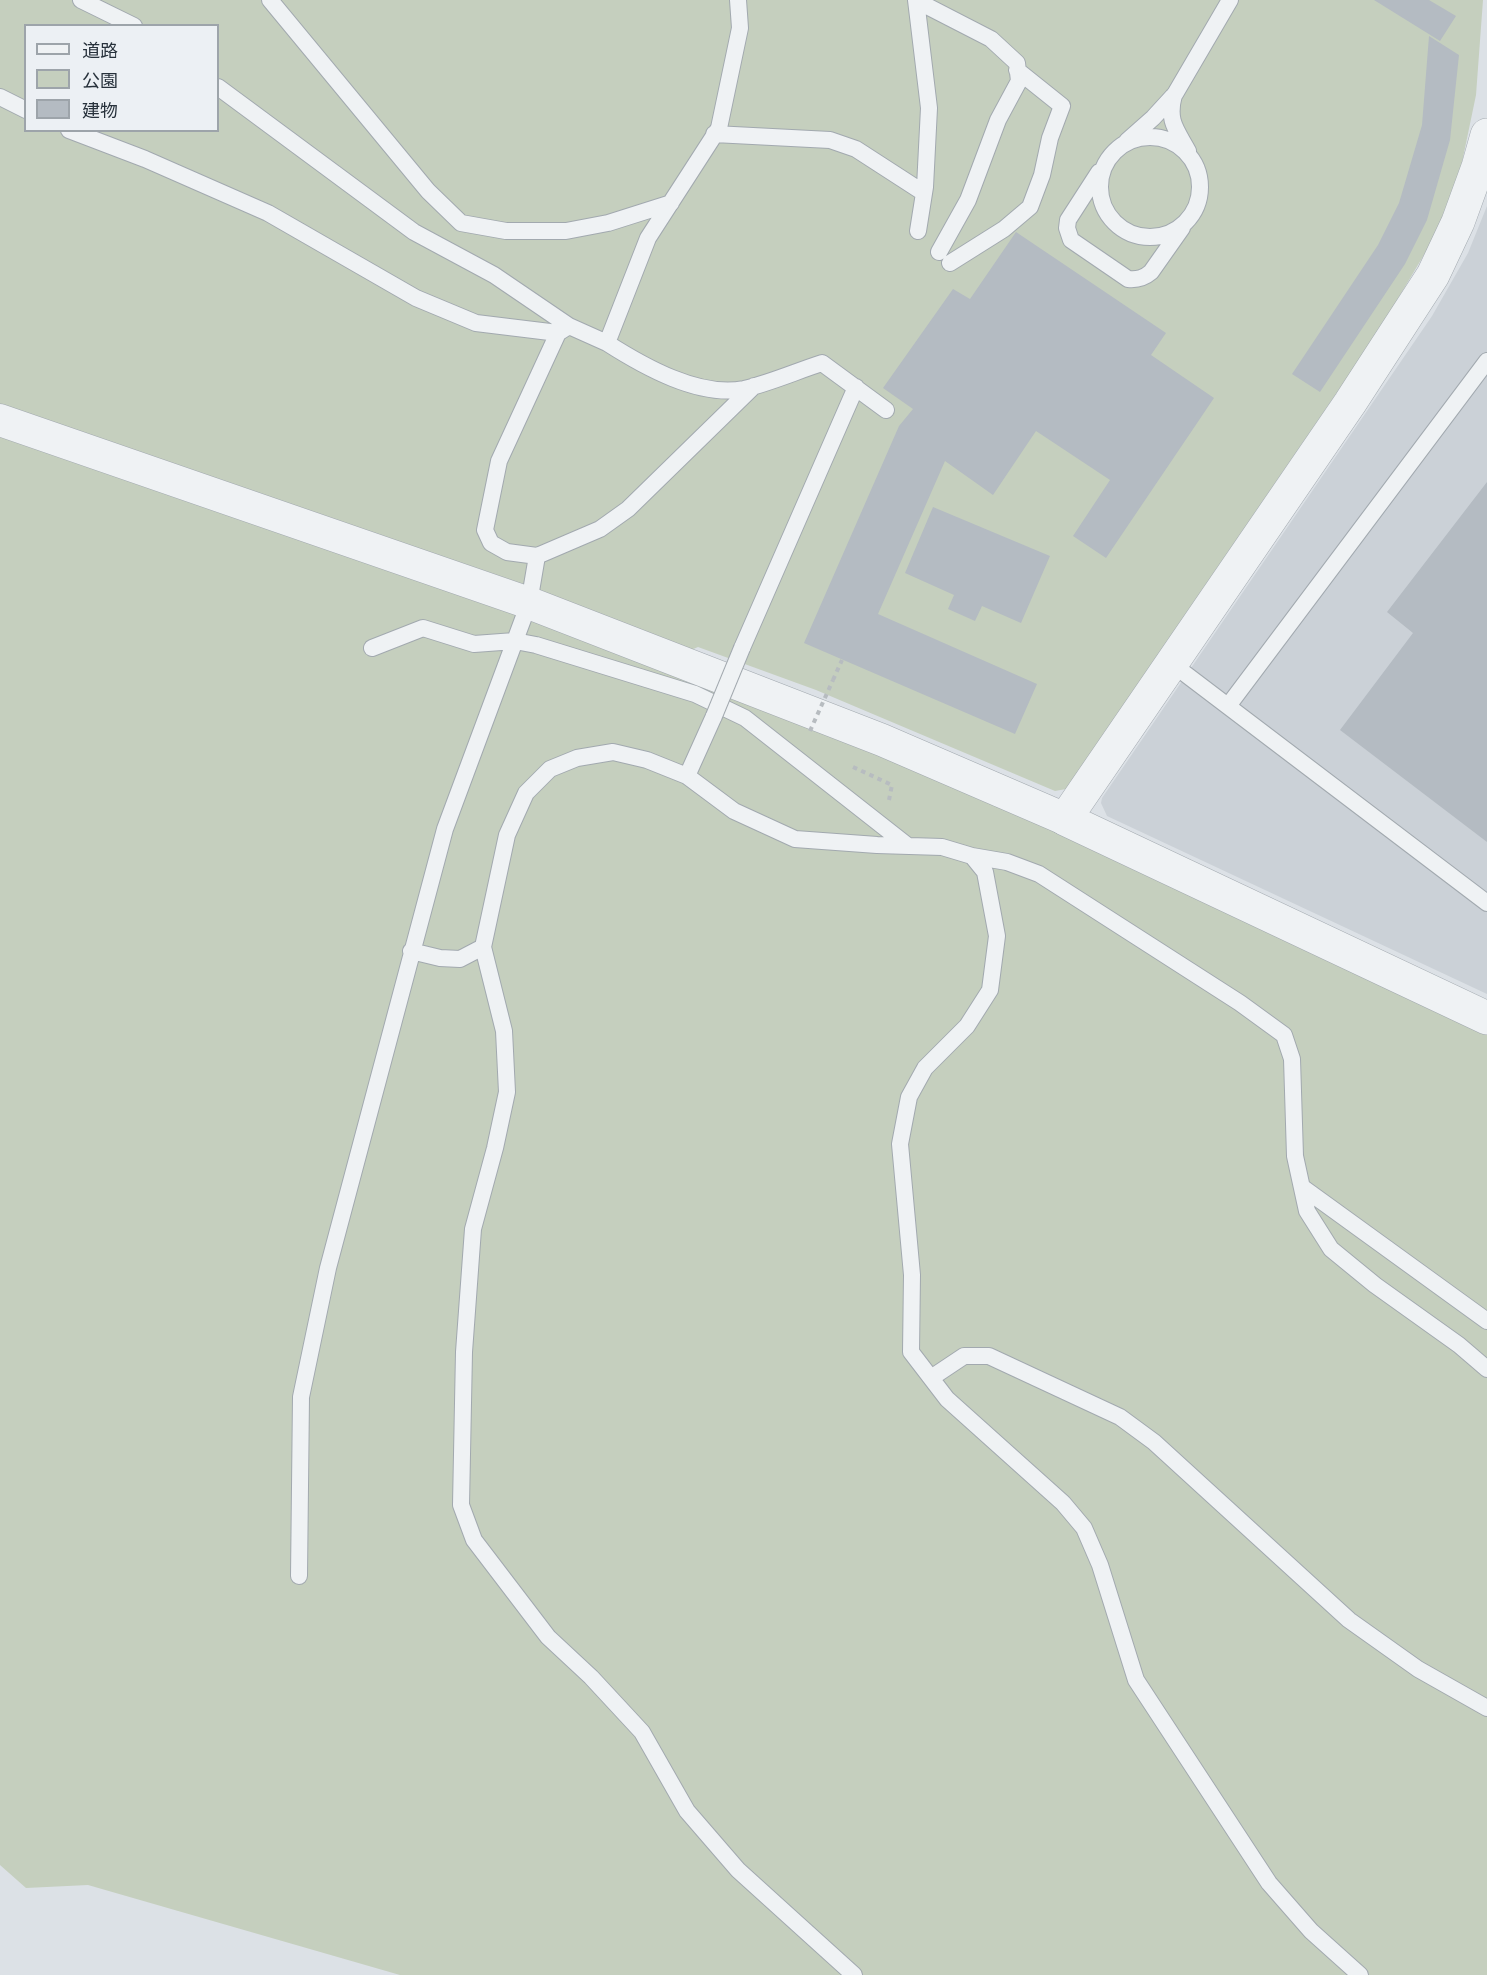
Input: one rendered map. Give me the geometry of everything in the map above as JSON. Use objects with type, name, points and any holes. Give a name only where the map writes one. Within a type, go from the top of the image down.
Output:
[{"type":"street","points":[[1065,819],[1350,403],[1433,275],[1458,222],[1487,135]]},
{"type":"street","points":[[0,420],[529,603],[882,740],[1065,819],[1487,1018]]},
{"type":"lane","points":[[81,0],[130,24]]},
{"type":"lane","points":[[270,0],[428,191],[460,223],[506,231],[566,231],[608,223],[670,203]]},
{"type":"lane","points":[[607,342],[648,238],[718,128],[740,28],[738,5],[752,0]]},
{"type":"lane","points":[[916,0],[991,39],[1017,63],[1017,70],[1019,81],[998,120],[945,258],[1004,229],[1030,207],[1062,106],[1017,70]]},
{"type":"lane","points":[[916,0],[929,108],[924,193],[918,231]]},
{"type":"lane","points":[[1186,223],[1173,232],[1156,237],[1140,237],[1124,231],[1111,220],[1102,206],[1099,189],[1101,172],[1115,152],[1153,118],[1174,94],[1230,0]]},
{"type":"lane","points":[[219,88],[414,232],[494,275],[564,329]]},
{"type":"lane","points":[[1174,94],[1170,110],[1172,123],[1194,161],[1200,177],[1200,194],[1196,209],[1151,272],[1136,280],[1128,279],[1071,240],[1066,228],[1068,220],[1115,152],[1136,139],[1153,137],[1169,140],[1183,149],[1194,161]]},
{"type":"lane","points":[[0,97],[24,109]]},
{"type":"lane","points":[[74,132],[145,159],[268,213],[416,298],[476,323],[564,329],[607,342],[633,359],[700,388],[742,389],[822,363],[886,410]]},
{"type":"lane","points":[[714,134],[830,140],[856,149],[924,193]]},
{"type":"lane","points":[[564,329],[499,461],[485,530],[491,543],[507,552],[537,556],[600,529],[628,509],[754,386]]},
{"type":"lane","points":[[1228,706],[1487,361]]},
{"type":"lane","points":[[687,777],[856,387]]},
{"type":"lane","points":[[299,1576],[301,1397],[328,1268],[445,829],[529,603],[537,556]]},
{"type":"lane","points":[[372,648],[423,628],[474,644],[514,641],[536,645],[695,694],[746,718],[908,846]]},
{"type":"lane","points":[[1171,663],[1487,903]]},
{"type":"lane","points":[[854,1975],[738,1870],[687,1811],[642,1732],[591,1677],[548,1637],[474,1540],[461,1505],[464,1352],[473,1229],[495,1148],[507,1092],[504,1031],[483,947],[507,835],[526,793],[550,769],[577,758],[613,752],[647,760],[687,777],[734,812],[795,839],[942,846],[972,856],[1007,862],[1039,874],[1240,1003],[1284,1035],[1292,1059],[1295,1156],[1307,1211],[1331,1249],[1375,1285],[1460,1345],[1487,1369]]},
{"type":"lane","points":[[972,856],[985,872],[997,936],[990,990],[967,1026],[925,1068],[909,1096],[900,1144],[912,1275],[911,1352],[947,1399],[1063,1503],[1084,1528],[1100,1564],[1136,1680],[1269,1883],[1311,1931],[1360,1975]]},
{"type":"lane","points":[[411,951],[440,958],[460,959],[483,947]]},
{"type":"lane","points":[[1302,1187],[1487,1321]]},
{"type":"lane","points":[[931,1378],[964,1356],[990,1356],[1120,1417],[1154,1442],[1349,1620],[1418,1669],[1487,1708]]},
{"type":"path","points":[[810,731],[842,660]]},
{"type":"shaded area","points":[[1487,206],[1487,994],[1107,816],[1101,803],[1102,798],[1432,316],[1468,253]]},
{"type":"green space","points":[[0,0],[1483,0],[1476,95],[1460,172],[1434,238],[1375,337],[1066,789],[1055,791],[816,690],[698,647],[660,663],[958,758],[1487,1032],[1487,1975],[400,1975],[88,1885],[26,1888],[0,1865]]},
{"type":"building","points":[[1374,0],[1429,0],[1456,16],[1440,41]]},
{"type":"building","points":[[1429,36],[1459,55],[1450,140],[1427,220],[1405,264],[1320,392],[1292,374],[1378,245],[1399,203],[1422,125]]},
{"type":"building","points":[[1016,232],[1166,333],[1151,355],[1214,398],[1106,558],[1073,536],[1110,480],[1036,431],[993,495],[945,461],[878,614],[1037,684],[1015,734],[804,643],[899,426],[913,409],[883,388],[953,289],[970,299]]},
{"type":"building","points":[[1487,482],[1487,842],[1340,730],[1413,633],[1387,612]]},
{"type":"building","points":[[933,507],[1050,556],[1021,623],[982,606],[975,621],[948,609],[954,595],[905,573]]}]
